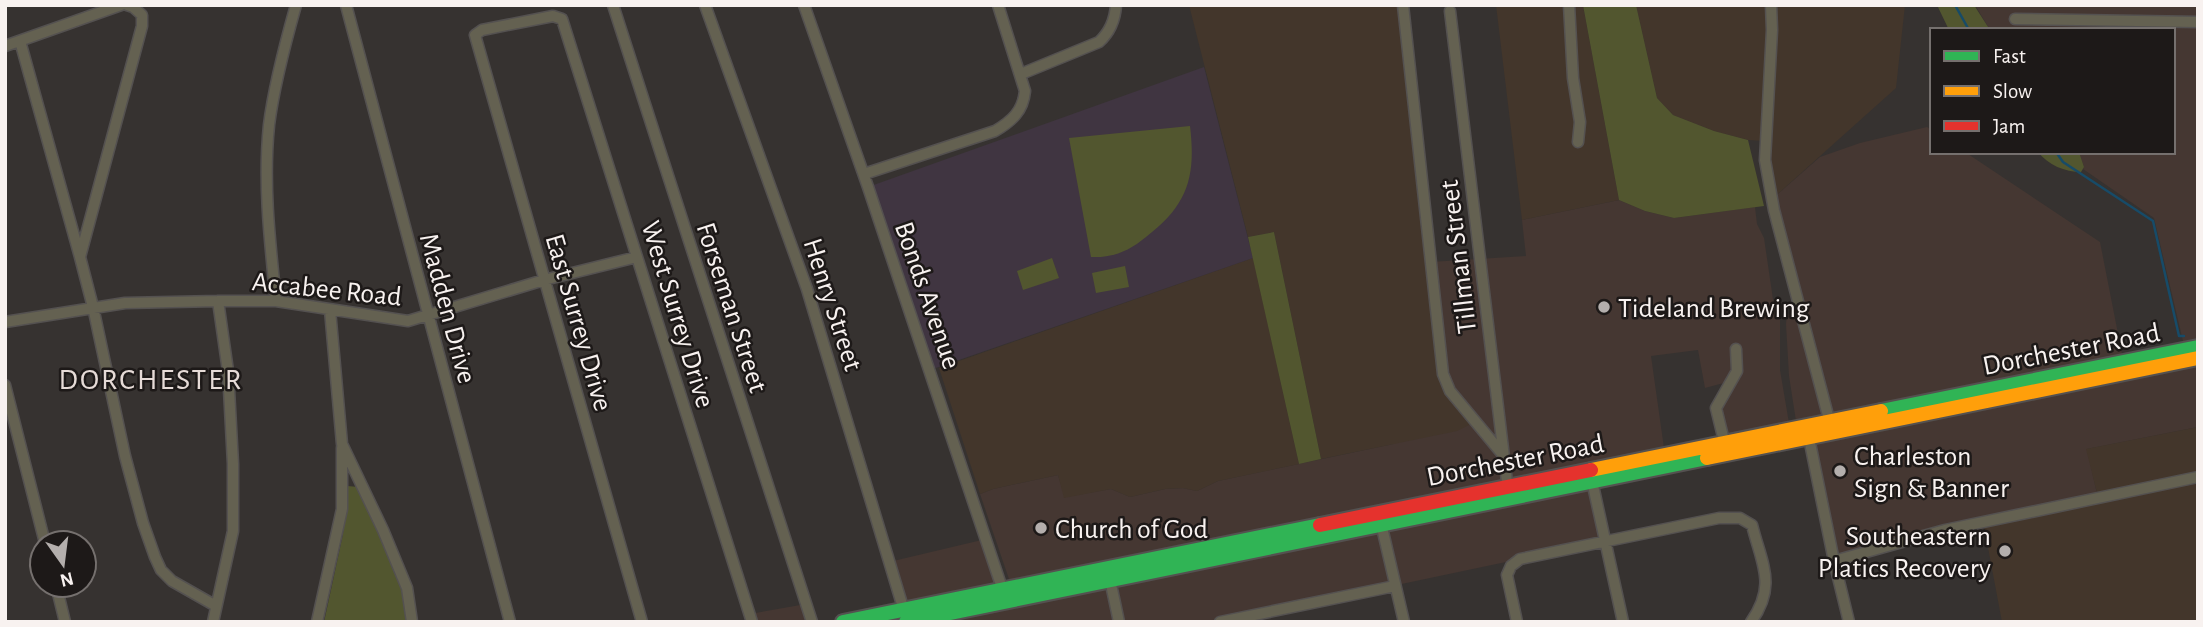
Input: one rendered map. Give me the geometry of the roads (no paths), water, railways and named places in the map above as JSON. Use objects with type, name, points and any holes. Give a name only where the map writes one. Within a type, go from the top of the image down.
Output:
[{"type":"main road","name":"Dorchester Road","points":[[843,622],[905,618],[1004,595],[1807,431],[2198,347]]},
{"type":"main road","name":"Dorchester Road","points":[[1830,426],[2198,358]]},
{"type":"main road","name":"Dorchester Road","points":[[1509,492],[1592,481],[1726,447]]},
{"type":"street","points":[[5,46],[121,5]]},
{"type":"street","points":[[80,257],[142,26],[142,15],[127,5]]},
{"type":"street","points":[[276,301],[268,226],[269,125],[284,47],[296,5]]},
{"type":"street","name":"Madden Drive","points":[[346,5],[508,621]]},
{"type":"street","name":"Forseman Street","points":[[613,5],[812,622]]},
{"type":"street","name":"Henry Street","points":[[705,5],[807,289],[905,618]]},
{"type":"street","name":"Bonds Avenue","points":[[804,5],[864,174],[1004,595]]},
{"type":"street","points":[[864,174],[995,131],[1010,122],[1024,103],[1025,91],[998,5]]},
{"type":"street","points":[[1021,74],[1099,42],[1108,34],[1113,24],[1116,5]]},
{"type":"street","points":[[1403,5],[1443,374],[1450,391],[1504,457]]},
{"type":"street","points":[[1569,5],[1573,78],[1580,122],[1578,142]]},
{"type":"street","points":[[1771,5],[1765,160],[1774,210],[1830,426]]},
{"type":"street","name":"Tillman Street","points":[[1450,11],[1509,492]]},
{"type":"street","name":"West Surrey Drive","points":[[475,35],[482,30],[553,16],[562,19],[752,622]]},
{"type":"street","points":[[2015,19],[2198,22]]},
{"type":"street","name":"East Surrey Drive","points":[[475,35],[642,622]]},
{"type":"street","points":[[20,41],[93,307],[125,456],[143,523],[161,570],[172,582],[216,607]]},
{"type":"street","name":"Accabee Road","points":[[5,322],[125,303],[218,301],[276,301],[408,321],[544,280],[638,257]]},
{"type":"street","points":[[213,622],[233,531],[228,371],[218,301]]},
{"type":"street","points":[[317,622],[342,509],[342,444],[330,310]]},
{"type":"street","points":[[1726,447],[1716,408],[1737,371],[1736,349]]},
{"type":"street","points":[[5,385],[41,529]]},
{"type":"street","points":[[1807,431],[1849,622]]},
{"type":"street","points":[[342,444],[407,587],[412,622]]},
{"type":"street","points":[[1834,561],[1945,530],[2198,477]]},
{"type":"street","points":[[1592,481],[1623,622]]},
{"type":"street","points":[[1380,518],[1404,622]]},
{"type":"street","points":[[1517,622],[1507,575],[1511,566],[1520,559],[1719,518],[1740,518],[1752,525],[1767,584],[1761,607],[1751,622]]},
{"type":"street","points":[[1109,573],[1119,622]]},
{"type":"street","points":[[1220,622],[1395,586]]},
{"type":"street","points":[[59,599],[65,622]]},
{"type":"street","points":[[1838,622],[1845,611]]},
{"type":"waterway","points":[[1955,5],[1968,28]]},
{"type":"waterway","points":[[2057,154],[2063,162],[2153,221],[2179,336],[2184,336]]},
{"type":"place","name":"Tideland Brewing","points":[[1604,307]]},
{"type":"place","name":"Charleston Sign & Banner","points":[[1840,471]]},
{"type":"place","name":"Church of God","points":[[1041,528]]},
{"type":"place","name":"Southeastern Platics Recovery","points":[[2005,551]]},
{"type":"district","name":"DORCHESTER","points":[[151,379]]}]
